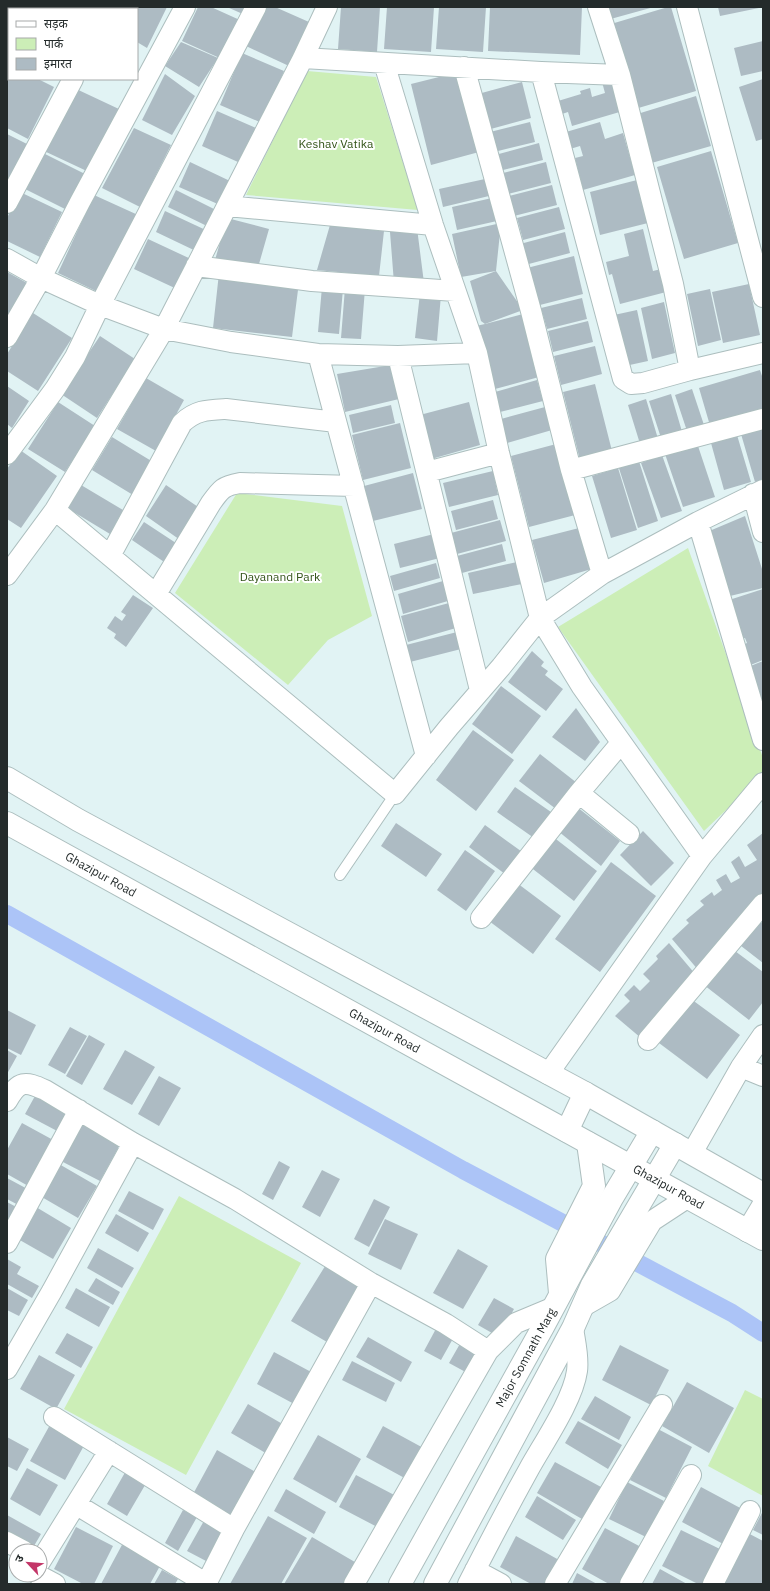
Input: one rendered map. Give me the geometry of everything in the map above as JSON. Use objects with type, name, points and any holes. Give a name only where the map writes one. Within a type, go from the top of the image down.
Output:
[{"type":"main road","points":[[7,778],[78,820],[585,1093],[763,1194]]},
{"type":"main road","name":"Ghazipur Road","points":[[7,823],[756,1235]]},
{"type":"main road","points":[[567,1132],[585,1093]]},
{"type":"main road","name":"Major Somnath Marg","points":[[400,1584],[543,1327],[556,1300],[564,1266],[603,1193],[631,1166],[652,1131]]},
{"type":"main road","points":[[588,1143],[603,1193]]},
{"type":"main road","points":[[435,1584],[573,1328],[582,1307],[601,1288],[636,1209],[653,1179],[683,1148]]},
{"type":"main road","points":[[756,1235],[763,1206]]},
{"type":"street","points":[[7,337],[41,278],[80,202],[185,7]]},
{"type":"street","points":[[7,454],[55,389],[75,357],[100,305],[256,7]]},
{"type":"street","points":[[7,575],[55,510],[164,329],[303,58],[327,7]]},
{"type":"street","points":[[598,7],[620,75],[673,284],[690,370]]},
{"type":"street","points":[[687,7],[763,297]]},
{"type":"street","points":[[303,58],[541,72],[620,75]]},
{"type":"street","points":[[384,63],[433,225],[477,353],[499,453],[540,618],[582,687],[702,856]]},
{"type":"street","points":[[464,67],[531,311],[571,470],[602,574]]},
{"type":"street","points":[[541,72],[623,379],[631,384],[643,383],[690,370],[763,353]]},
{"type":"street","points":[[7,203],[72,80]]},
{"type":"street","points":[[227,206],[433,225]]},
{"type":"street","points":[[7,259],[41,278],[100,305],[164,329],[231,342],[318,354],[398,356],[477,353]]},
{"type":"street","points":[[196,266],[312,281],[455,291]]},
{"type":"street","points":[[318,354],[426,756]]},
{"type":"street","points":[[398,356],[480,690]]},
{"type":"street","points":[[110,556],[182,423],[191,415],[208,410],[226,409],[336,422]]},
{"type":"street","points":[[571,470],[763,419]]},
{"type":"street","points":[[427,472],[499,453]]},
{"type":"street","points":[[156,594],[211,503],[220,491],[227,485],[240,483],[354,486]]},
{"type":"street","points":[[55,510],[395,794],[540,618],[602,574],[698,522],[758,492],[763,532]]},
{"type":"street","points":[[698,522],[763,740]]},
{"type":"street","points":[[481,918],[579,793],[622,743]]},
{"type":"street","points":[[548,1074],[702,856],[763,783]]},
{"type":"street","points":[[579,793],[629,834]]},
{"type":"street","points":[[648,1040],[763,904]]},
{"type":"street","points":[[683,1148],[763,1035]]},
{"type":"street","points":[[741,1067],[763,1076]]},
{"type":"street","points":[[7,1101],[12,1091],[20,1085],[30,1084],[46,1090],[133,1143],[235,1199],[372,1283],[446,1324],[488,1351]]},
{"type":"street","points":[[7,1243],[79,1110]]},
{"type":"street","points":[[7,1369],[52,1291],[133,1143]]},
{"type":"street","points":[[601,1288],[648,1227],[658,1217],[687,1198]]},
{"type":"street","points":[[76,1505],[207,1584],[234,1529],[372,1283]]},
{"type":"street","points":[[354,1584],[488,1351],[516,1323],[556,1300]]},
{"type":"street","points":[[501,1584],[472,1577],[509,1504],[563,1409],[573,1385],[578,1360],[573,1328]]},
{"type":"street","points":[[555,1584],[662,1405]]},
{"type":"street","points":[[54,1417],[234,1529]]},
{"type":"street","points":[[48,1551],[109,1451]]},
{"type":"street","points":[[630,1584],[692,1475]]},
{"type":"street","points":[[714,1584],[750,1511]]},
{"type":"lane","points":[[340,875],[395,794]]},
{"type":"green space","name":"Keshav Vatika","points":[[307,71],[376,77],[418,210],[246,195]]},
{"type":"green space","name":"Dayanand Park","points":[[237,493],[342,506],[372,616],[328,640],[288,685],[175,593]]},
{"type":"green space","points":[[688,548],[763,758],[763,775],[704,831],[558,627]]},
{"type":"green space","points":[[179,1196],[301,1263],[186,1475],[64,1409]]},
{"type":"green space","points":[[745,1390],[763,1399],[763,1496],[708,1466]]},
{"type":"building","points":[[48,7],[101,7],[100,8]]},
{"type":"building","points":[[167,7],[147,48],[138,43],[138,8],[124,8]]},
{"type":"building","points":[[198,7],[211,7],[242,21],[224,60],[182,41]]},
{"type":"building","points":[[227,7],[248,7],[245,15]]},
{"type":"building","points":[[264,7],[275,7],[309,22],[289,66],[246,46]]},
{"type":"building","points":[[341,7],[380,7],[377,52],[338,49]]},
{"type":"building","points":[[387,7],[434,7],[431,52],[384,49]]},
{"type":"building","points":[[439,7],[486,7],[483,52],[436,49]]},
{"type":"building","points":[[490,7],[582,7],[580,55],[488,51]]},
{"type":"building","points":[[603,7],[654,7],[607,20]]},
{"type":"building","points":[[671,7],[696,91],[635,109],[611,24]]},
{"type":"building","points":[[718,7],[759,7],[759,8],[720,16]]},
{"type":"building","points":[[763,41],[763,71],[741,76],[734,48]]},
{"type":"building","points":[[181,42],[218,58],[199,87],[165,66]]},
{"type":"building","points":[[242,53],[284,71],[262,123],[220,105]]},
{"type":"building","points":[[459,72],[479,152],[431,165],[411,84]]},
{"type":"building","points":[[8,73],[8,80],[40,80],[54,87],[28,139],[7,128]]},
{"type":"building","points":[[165,74],[195,96],[172,135],[142,120]]},
{"type":"building","points":[[614,78],[623,111],[572,126],[568,112],[562,114],[558,101],[581,94],[580,91],[590,88],[592,97],[605,93],[602,82]]},
{"type":"building","points":[[763,79],[763,139],[756,141],[739,87]]},
{"type":"building","points":[[522,82],[531,118],[487,130],[478,94]]},
{"type":"building","points":[[72,87],[121,110],[91,173],[42,150]]},
{"type":"building","points":[[696,96],[711,146],[648,164],[634,115]]},
{"type":"building","points":[[217,111],[263,131],[247,166],[202,146]]},
{"type":"building","points":[[530,122],[535,142],[494,152],[490,132]]},
{"type":"building","points":[[600,122],[605,139],[623,133],[635,175],[583,190],[575,158],[583,156],[580,146],[570,149],[566,132]]},
{"type":"building","points":[[134,128],[171,145],[140,207],[102,188]]},
{"type":"building","points":[[7,134],[29,145],[11,180],[7,178]]},
{"type":"building","points":[[539,143],[543,160],[499,171],[495,155]]},
{"type":"building","points":[[711,151],[738,243],[684,259],[657,167]]},
{"type":"building","points":[[41,152],[85,174],[67,210],[23,188]]},
{"type":"building","points":[[190,162],[230,181],[220,205],[179,187]]},
{"type":"building","points":[[546,162],[551,183],[508,194],[503,173]]},
{"type":"building","points":[[485,179],[489,196],[443,207],[439,189]]},
{"type":"building","points":[[641,179],[652,222],[600,235],[590,192]]},
{"type":"building","points":[[552,185],[557,205],[514,216],[509,196]]},
{"type":"building","points":[[176,190],[218,211],[209,227],[168,207]]},
{"type":"building","points":[[20,192],[62,212],[40,257],[7,241],[7,218]]},
{"type":"building","points":[[94,195],[138,215],[98,292],[58,273]]},
{"type":"building","points":[[492,198],[497,221],[457,230],[452,207]]},
{"type":"building","points":[[559,207],[565,229],[523,240],[517,218]]},
{"type":"building","points":[[165,211],[210,232],[200,253],[156,232]]},
{"type":"building","points":[[227,218],[269,229],[257,271],[215,260]]},
{"type":"building","points":[[501,223],[496,271],[461,277],[452,234]]},
{"type":"building","points":[[330,225],[384,231],[379,276],[317,270]]},
{"type":"building","points":[[417,228],[424,283],[394,283],[390,232]]},
{"type":"building","points":[[643,229],[653,271],[665,268],[670,291],[620,304],[612,274],[609,275],[606,262],[629,256],[624,234]]},
{"type":"building","points":[[565,232],[570,253],[525,265],[520,244]]},
{"type":"building","points":[[148,239],[193,260],[179,290],[134,269]]},
{"type":"building","points":[[574,256],[583,294],[532,307],[523,269]]},
{"type":"building","points":[[496,271],[523,310],[485,324],[481,321],[470,281]]},
{"type":"building","points":[[7,272],[27,283],[7,320]]},
{"type":"building","points":[[219,273],[299,282],[292,337],[213,328]]},
{"type":"building","points":[[749,284],[760,335],[723,343],[712,292]]},
{"type":"building","points":[[322,287],[343,289],[339,334],[318,332]]},
{"type":"building","points":[[345,288],[365,289],[361,339],[341,338]]},
{"type":"building","points":[[710,289],[721,340],[698,346],[687,294]]},
{"type":"building","points":[[420,293],[441,295],[437,341],[415,338]]},
{"type":"building","points":[[582,298],[587,319],[547,329],[541,308]]},
{"type":"building","points":[[664,302],[675,353],[652,359],[641,308]]},
{"type":"building","points":[[637,310],[648,361],[625,366],[614,315]]},
{"type":"building","points":[[33,313],[72,338],[38,391],[7,371],[7,354]]},
{"type":"building","points":[[523,314],[539,377],[495,389],[476,326]]},
{"type":"building","points":[[588,321],[593,342],[553,352],[548,331]]},
{"type":"building","points":[[100,336],[135,359],[97,418],[61,394]]},
{"type":"building","points":[[595,346],[602,374],[561,385],[554,356]]},
{"type":"building","points":[[391,365],[399,399],[345,412],[337,374]]},
{"type":"building","points":[[760,370],[763,379],[763,413],[711,429],[699,388]]},
{"type":"building","points":[[146,378],[184,400],[156,451],[117,429]]},
{"type":"building","points":[[537,380],[543,401],[500,412],[495,392]]},
{"type":"building","points":[[595,384],[612,451],[580,460],[563,392]]},
{"type":"building","points":[[7,386],[29,401],[12,428],[7,424]]},
{"type":"building","points":[[692,389],[705,428],[688,434],[675,395]]},
{"type":"building","points":[[671,394],[683,435],[662,441],[649,401]]},
{"type":"building","points":[[646,399],[659,442],[641,447],[628,405]]},
{"type":"building","points":[[58,402],[95,426],[65,472],[28,449]]},
{"type":"building","points":[[469,402],[480,445],[428,460],[416,416]]},
{"type":"building","points":[[391,405],[395,423],[353,433],[349,415]]},
{"type":"building","points":[[545,407],[552,430],[507,443],[501,419]]},
{"type":"building","points":[[400,423],[411,468],[363,480],[352,435]]},
{"type":"building","points":[[763,427],[763,479],[755,482],[741,434]]},
{"type":"building","points":[[737,435],[751,482],[724,490],[711,443]]},
{"type":"building","points":[[112,437],[153,462],[133,495],[92,470]]},
{"type":"building","points":[[560,443],[579,514],[529,527],[511,456]]},
{"type":"building","points":[[697,443],[715,497],[683,507],[665,454]]},
{"type":"building","points":[[20,450],[57,476],[21,528],[7,519],[7,469]]},
{"type":"building","points":[[637,455],[658,521],[638,528],[617,462]]},
{"type":"building","points":[[662,455],[682,511],[661,518],[641,463]]},
{"type":"building","points":[[618,468],[637,530],[611,538],[592,476]]},
{"type":"building","points":[[493,471],[498,495],[449,507],[443,483]]},
{"type":"building","points":[[413,473],[422,509],[373,521],[364,486]]},
{"type":"building","points":[[81,485],[123,510],[110,534],[67,508]]},
{"type":"building","points":[[166,485],[204,511],[183,542],[146,516]]},
{"type":"building","points":[[493,500],[498,519],[456,530],[451,511]]},
{"type":"building","points":[[745,516],[763,572],[763,588],[730,596],[707,532]]},
{"type":"building","points":[[500,520],[506,541],[457,554],[451,533]]},
{"type":"building","points":[[144,522],[182,547],[170,566],[132,540]]},
{"type":"building","points":[[583,527],[595,568],[544,583],[532,540]]},
{"type":"building","points":[[434,534],[440,558],[400,568],[394,544]]},
{"type":"building","points":[[502,544],[506,561],[462,573],[457,556]]},
{"type":"building","points":[[517,562],[522,584],[473,594],[468,573]]},
{"type":"building","points":[[436,563],[440,578],[394,591],[390,576]]},
{"type":"building","points":[[443,581],[448,601],[403,614],[398,594]]},
{"type":"building","points":[[763,589],[763,660],[748,666],[741,646],[747,643],[745,638],[741,639],[726,601]]},
{"type":"building","points":[[133,595],[153,608],[126,647],[114,638],[116,634],[107,628],[115,616],[122,621],[126,615],[121,612]]},
{"type":"building","points":[[449,603],[456,628],[408,642],[401,616]]},
{"type":"building","points":[[461,631],[465,648],[410,662],[406,645]]},
{"type":"building","points":[[532,651],[544,662],[541,666],[548,671],[545,675],[563,689],[546,711],[508,682]]},
{"type":"building","points":[[763,661],[763,716],[748,667]]},
{"type":"building","points":[[501,686],[541,716],[512,754],[472,724]]},
{"type":"building","points":[[576,708],[600,742],[585,761],[552,737]]},
{"type":"building","points":[[473,730],[514,760],[476,811],[436,780]]},
{"type":"building","points":[[540,754],[577,783],[556,809],[519,781]]},
{"type":"building","points":[[515,787],[551,812],[534,838],[497,812]]},
{"type":"building","points":[[577,807],[620,841],[601,866],[558,831]]},
{"type":"building","points":[[396,823],[442,854],[426,877],[381,846]]},
{"type":"building","points":[[485,825],[525,854],[509,877],[469,847]]},
{"type":"building","points":[[643,831],[674,863],[651,886],[620,855]]},
{"type":"building","points":[[763,833],[763,899],[699,971],[672,939],[689,923],[686,920],[704,905],[700,901],[712,892],[714,896],[722,890],[716,880],[726,874],[731,883],[740,878],[731,862],[739,856],[745,867],[757,860],[747,845]]},
{"type":"building","points":[[552,836],[597,871],[574,901],[529,866]]},
{"type":"building","points":[[465,850],[495,871],[466,911],[437,890]]},
{"type":"building","points":[[611,862],[656,896],[600,972],[555,939]]},
{"type":"building","points":[[517,883],[561,916],[533,954],[489,921]]},
{"type":"building","points":[[755,918],[763,924],[763,963],[736,942]]},
{"type":"building","points":[[669,943],[696,975],[641,1038],[615,1016],[630,1001],[624,995],[634,985],[640,991],[650,981],[643,974],[658,959],[656,956]]},
{"type":"building","points":[[731,948],[763,972],[763,1002],[749,1020],[704,985]]},
{"type":"building","points":[[691,999],[740,1035],[707,1079],[659,1043]]},
{"type":"building","points":[[7,1010],[36,1025],[21,1055],[7,1048]]},
{"type":"building","points":[[70,1027],[87,1036],[65,1074],[48,1065]]},
{"type":"building","points":[[89,1035],[105,1044],[82,1085],[66,1076]]},
{"type":"building","points":[[7,1050],[17,1056],[7,1074]]},
{"type":"building","points":[[125,1050],[155,1067],[132,1105],[103,1089]]},
{"type":"building","points":[[159,1076],[181,1088],[159,1126],[138,1114]]},
{"type":"building","points":[[35,1096],[69,1114],[59,1132],[25,1114]]},
{"type":"building","points":[[84,1120],[122,1141],[100,1181],[61,1161]]},
{"type":"building","points":[[22,1123],[55,1141],[30,1187],[7,1174],[7,1150]]},
{"type":"building","points":[[279,1161],[290,1167],[273,1200],[262,1194]]},
{"type":"building","points":[[59,1164],[97,1186],[78,1218],[40,1196]]},
{"type":"building","points":[[322,1170],[340,1179],[320,1217],[302,1207]]},
{"type":"building","points":[[7,1178],[33,1192],[24,1208],[7,1199]]},
{"type":"building","points":[[129,1191],[164,1209],[153,1230],[118,1211]]},
{"type":"building","points":[[374,1199],[390,1207],[369,1247],[354,1239]]},
{"type":"building","points":[[7,1202],[20,1209],[7,1234]]},
{"type":"building","points":[[36,1207],[71,1228],[53,1259],[18,1239]]},
{"type":"building","points":[[116,1214],[149,1233],[138,1252],[105,1233]]},
{"type":"building","points":[[385,1219],[418,1234],[401,1270],[368,1254]]},
{"type":"building","points":[[98,1248],[134,1268],[122,1288],[87,1268]]},
{"type":"building","points":[[458,1249],[488,1266],[463,1309],[433,1293]]},
{"type":"building","points":[[7,1259],[21,1267],[17,1274],[39,1286],[32,1298],[7,1284]]},
{"type":"building","points":[[327,1263],[362,1284],[327,1342],[291,1321]]},
{"type":"building","points":[[96,1278],[120,1292],[113,1305],[88,1291]]},
{"type":"building","points":[[7,1288],[28,1300],[19,1316],[7,1310]]},
{"type":"building","points":[[76,1288],[110,1307],[99,1327],[65,1308]]},
{"type":"building","points":[[494,1298],[514,1309],[499,1337],[478,1325]]},
{"type":"building","points":[[438,1325],[455,1335],[441,1360],[424,1351]]},
{"type":"building","points":[[67,1333],[93,1347],[81,1368],[55,1353]]},
{"type":"building","points":[[368,1337],[412,1362],[401,1382],[356,1357]]},
{"type":"building","points":[[461,1342],[483,1354],[471,1375],[449,1363]]},
{"type":"building","points":[[620,1345],[669,1370],[651,1405],[602,1380]]},
{"type":"building","points":[[274,1352],[313,1373],[296,1405],[257,1384]]},
{"type":"building","points":[[39,1355],[75,1375],[56,1409],[20,1389]]},
{"type":"building","points":[[352,1361],[395,1383],[386,1402],[342,1380]]},
{"type":"building","points":[[687,1382],[734,1408],[709,1453],[662,1426]]},
{"type":"building","points":[[595,1396],[631,1417],[619,1440],[581,1419]]},
{"type":"building","points":[[248,1404],[286,1426],[269,1455],[231,1433]]},
{"type":"building","points":[[578,1421],[622,1445],[608,1469],[565,1443]]},
{"type":"building","points":[[51,1423],[86,1442],[65,1480],[30,1461]]},
{"type":"building","points":[[383,1426],[427,1450],[410,1481],[366,1457]]},
{"type":"building","points":[[656,1428],[692,1447],[666,1498],[630,1480]]},
{"type":"building","points":[[318,1435],[361,1459],[336,1503],[293,1479]]},
{"type":"building","points":[[7,1437],[29,1449],[17,1471],[7,1466]]},
{"type":"building","points":[[217,1450],[259,1474],[233,1519],[192,1496]]},
{"type":"building","points":[[555,1462],[601,1487],[582,1519],[537,1493]]},
{"type":"building","points":[[27,1468],[58,1485],[40,1516],[10,1499]]},
{"type":"building","points":[[127,1469],[148,1480],[127,1516],[107,1504]]},
{"type":"building","points":[[356,1475],[400,1498],[383,1530],[339,1507]]},
{"type":"building","points":[[627,1482],[664,1501],[646,1537],[609,1519]]},
{"type":"building","points":[[701,1487],[744,1510],[725,1545],[682,1522]]},
{"type":"building","points":[[286,1489],[326,1512],[314,1534],[274,1511]]},
{"type":"building","points":[[537,1496],[576,1520],[563,1540],[525,1517]]},
{"type":"building","points":[[183,1510],[197,1517],[178,1551],[165,1543]]},
{"type":"building","points":[[763,1511],[763,1535],[753,1530]]},
{"type":"building","points":[[7,1515],[41,1534],[36,1543],[15,1543],[7,1539]]},
{"type":"building","points":[[268,1516],[307,1538],[281,1584],[230,1584]]},
{"type":"building","points":[[205,1519],[226,1530],[208,1562],[187,1551]]},
{"type":"building","points":[[76,1527],[113,1546],[94,1584],[83,1584],[54,1569]]},
{"type":"building","points":[[605,1528],[641,1547],[621,1584],[609,1584],[582,1569]]},
{"type":"building","points":[[681,1530],[724,1551],[708,1584],[698,1584],[662,1566]]},
{"type":"building","points":[[744,1531],[763,1541],[763,1584],[718,1584]]},
{"type":"building","points":[[516,1536],[559,1560],[547,1584],[531,1584],[500,1567]]},
{"type":"building","points":[[312,1537],[360,1565],[349,1584],[284,1584]]},
{"type":"building","points":[[123,1543],[161,1564],[150,1584],[101,1584]]},
{"type":"building","points":[[660,1569],[687,1584],[652,1584]]},
{"type":"building","points":[[162,1570],[178,1579],[175,1584],[154,1584]]},
{"type":"building","points":[[577,1573],[597,1584],[572,1584]]},
{"type":"waterway","points":[[7,914],[463,1170],[732,1313],[763,1333]]}]
